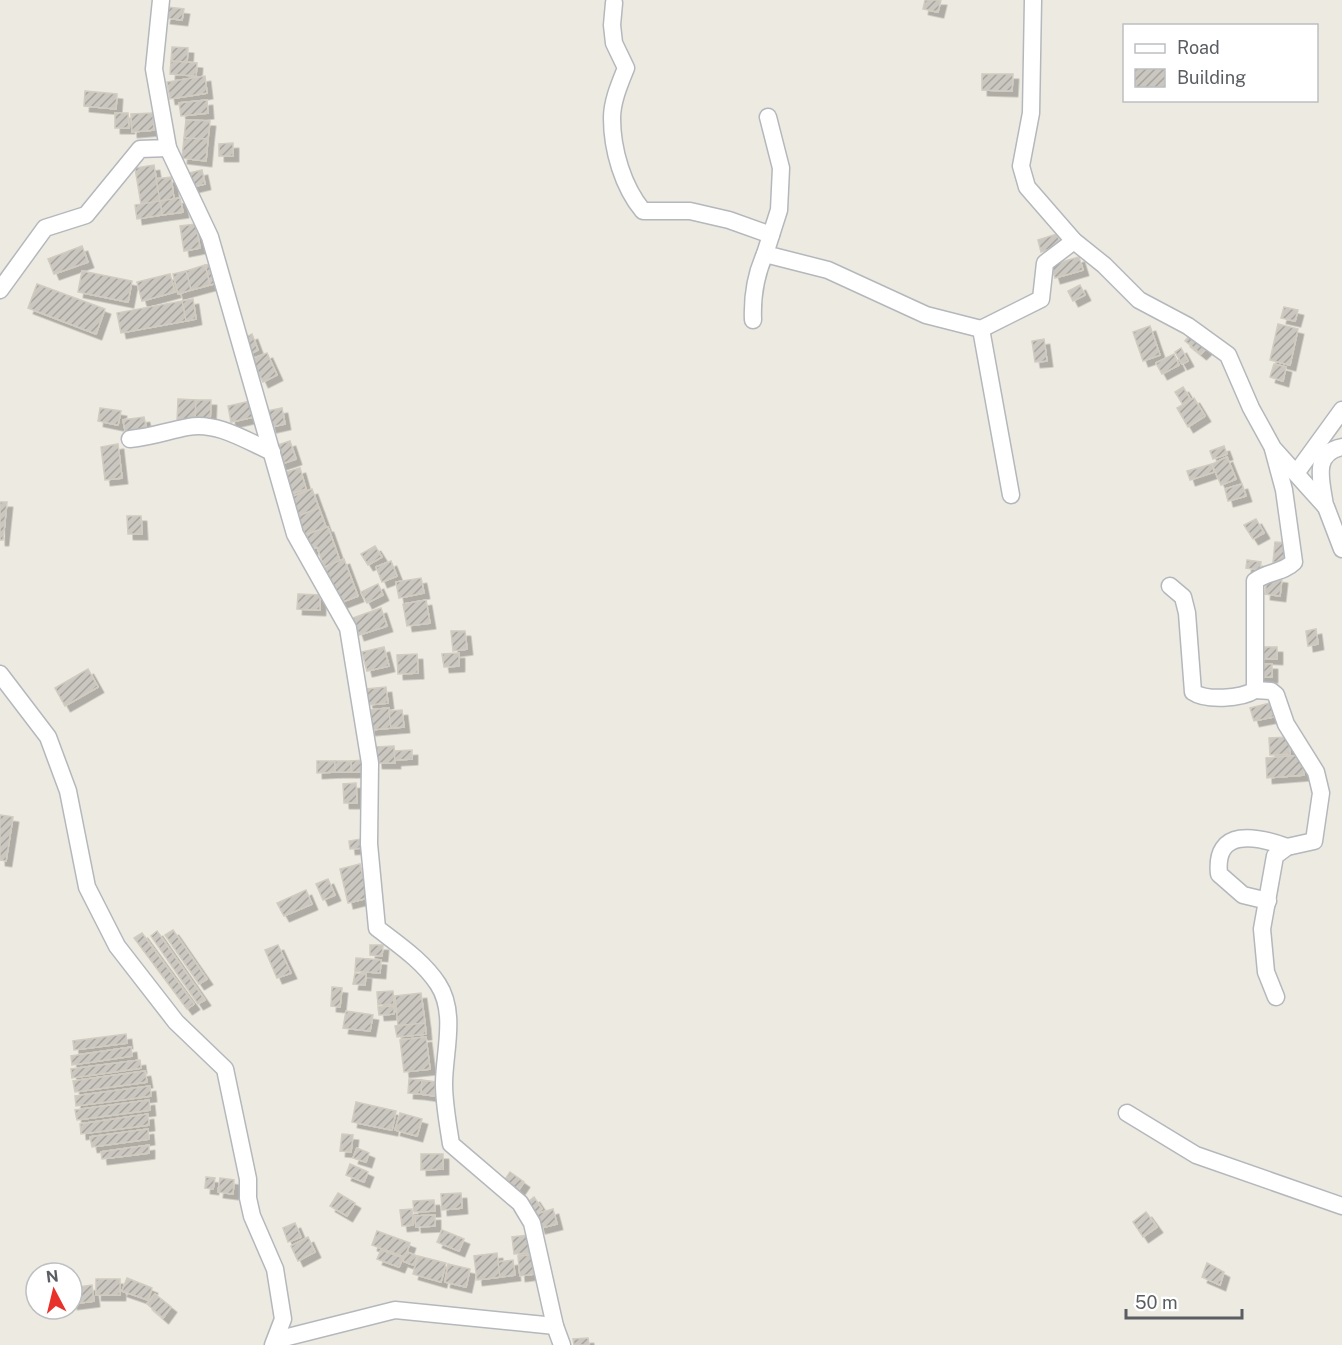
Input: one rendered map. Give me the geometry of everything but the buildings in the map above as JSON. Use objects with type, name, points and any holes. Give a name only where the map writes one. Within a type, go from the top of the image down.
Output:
[{"type":"street","points":[[161,0],[154,69],[168,148],[210,237],[295,534],[348,628],[370,763],[369,844],[377,928],[416,959],[439,985],[447,1006],[448,1044],[444,1084],[450,1144],[520,1203],[532,1223],[555,1326],[562,1345]]},
{"type":"street","points":[[1033,0],[1031,113],[1021,166],[1027,187],[1074,241],[1104,265],[1139,300],[1188,326],[1228,355],[1251,408],[1273,448],[1284,490],[1294,562],[1286,569],[1263,575],[1255,581],[1255,690]]},
{"type":"street","points":[[614,3],[612,26],[614,43],[626,68],[618,88],[612,117],[617,154],[633,199],[643,211],[690,210],[729,220],[771,235]]},
{"type":"street","points":[[753,320],[752,297],[757,272],[765,254],[778,210],[782,168],[768,117]]},
{"type":"street","points":[[0,290],[45,228],[86,215],[140,149],[168,148]]},
{"type":"street","points":[[765,254],[828,270],[926,315],[981,329],[1041,300],[1045,263],[1074,241]]},
{"type":"street","points":[[981,329],[1011,495]]},
{"type":"street","points":[[1296,472],[1342,410]]},
{"type":"street","points":[[129,439],[157,437],[190,427],[206,426],[272,452]]},
{"type":"street","points":[[1342,447],[1327,454],[1320,465],[1326,507],[1342,549]]},
{"type":"street","points":[[1273,448],[1326,507]]},
{"type":"street","points":[[1170,586],[1183,597],[1187,614],[1193,692],[1200,696],[1235,696],[1248,694],[1255,690],[1271,691],[1276,695],[1286,724],[1311,761],[1321,793],[1314,841],[1287,847],[1275,856],[1262,929],[1266,972],[1276,997]]},
{"type":"street","points":[[0,674],[48,737],[68,791],[87,887],[117,946],[176,1022],[225,1069],[248,1179],[248,1198],[252,1216],[274,1269],[283,1319],[275,1342]]},
{"type":"street","points":[[1268,901],[1243,895],[1219,874],[1222,849],[1236,838],[1265,839],[1287,847]]},
{"type":"street","points":[[1127,1113],[1196,1155],[1342,1206]]},
{"type":"street","points":[[275,1342],[395,1310],[555,1326]]}]
